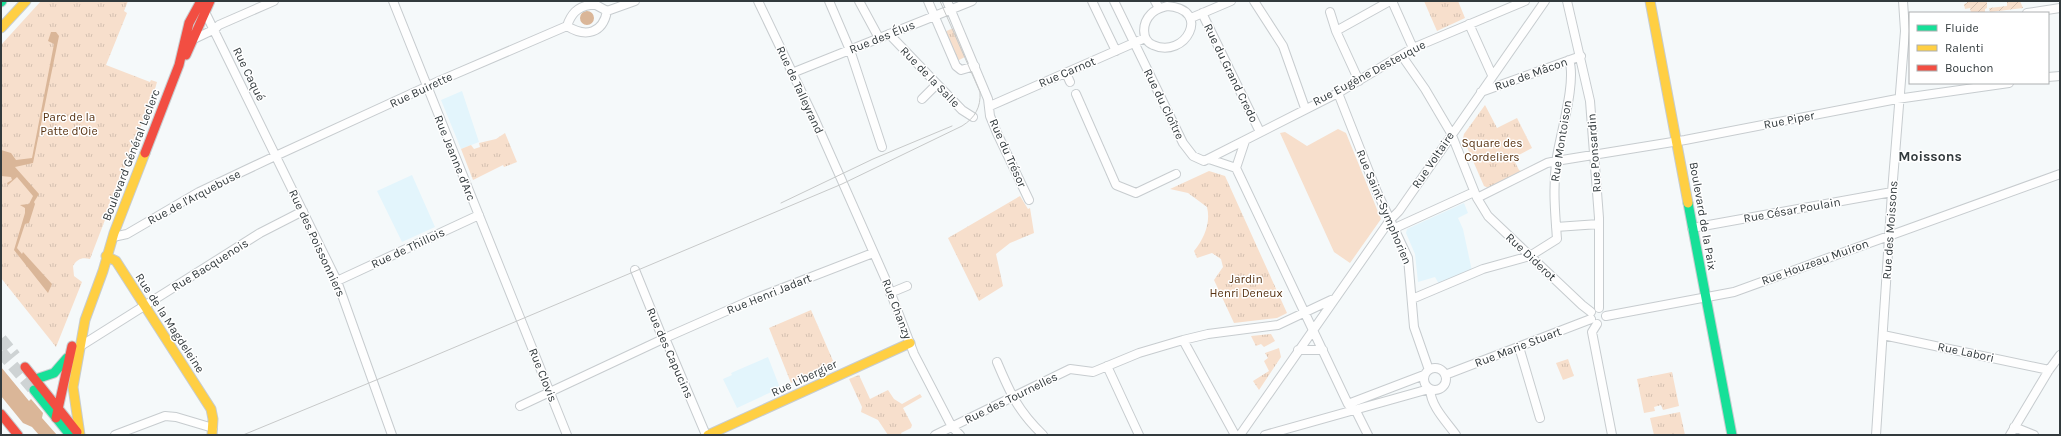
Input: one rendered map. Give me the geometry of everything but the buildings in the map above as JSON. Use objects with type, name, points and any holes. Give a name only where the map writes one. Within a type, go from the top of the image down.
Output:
[{"type":"main road","points":[[1,28],[26,1]]},
{"type":"main road","name":"Boulevard Général Leclerc","points":[[80,435],[73,396],[79,347],[85,320],[103,271],[106,256],[113,237],[179,65],[185,37],[196,7],[201,1]]},
{"type":"main road","name":"Boulevard Général Leclerc","points":[[179,65],[184,60],[194,39],[205,6],[210,1]]},
{"type":"main road","name":"Boulevard de la Paix","points":[[1650,1],[1732,435]]},
{"type":"main road","name":"Boulevard Général Leclerc","points":[[56,418],[74,338],[98,265],[106,256]]},
{"type":"main road","name":"Rue de la Magdeleine","points":[[106,256],[116,262],[210,407],[213,415],[212,432]]},
{"type":"main road","name":"Rue Libergier","points":[[707,435],[910,342]]},
{"type":"main road","points":[[36,379],[48,378],[54,374],[69,355]]},
{"type":"main road","points":[[25,367],[80,435]]},
{"type":"main road","points":[[34,390],[70,435]]},
{"type":"main road","points":[[47,408],[65,403],[73,396]]},
{"type":"main road","points":[[1,414],[18,435]]},
{"type":"street","points":[[194,39],[214,30],[219,25],[274,1]]},
{"type":"street","name":"Rue Jeanne d'Arc","points":[[393,1],[428,86],[433,104],[519,314]]},
{"type":"street","points":[[607,11],[605,20],[601,26],[592,32],[580,32],[567,26],[574,12],[584,6],[596,5],[607,11],[635,1]]},
{"type":"street","name":"Rue de Talleyrand","points":[[758,1],[840,180]]},
{"type":"street","points":[[829,1],[850,50],[882,147]]},
{"type":"street","points":[[859,1],[880,38]]},
{"type":"street","points":[[928,1],[956,66],[961,70],[975,66]]},
{"type":"street","name":"Rue du Trésor","points":[[947,1],[975,66],[990,106],[991,118],[1029,200]]},
{"type":"street","name":"Rue des Élus","points":[[792,73],[972,1]]},
{"type":"street","points":[[1092,1],[1116,51]]},
{"type":"street","name":"Rue du Cloître","points":[[1114,1],[1183,143],[1193,156],[1200,160],[1209,159]]},
{"type":"street","points":[[1191,18],[1231,1]]},
{"type":"street","points":[[1254,1],[1283,46],[1306,108]]},
{"type":"street","points":[[1336,31],[1391,1],[1413,48]]},
{"type":"street","name":"Rue Eugène Desteuque","points":[[1209,159],[1306,108],[1338,93],[1402,56],[1413,48],[1469,24],[1507,4],[1525,1]]},
{"type":"street","points":[[1535,1],[1539,8]]},
{"type":"street","name":"Rue Voltaire","points":[[1240,435],[1247,431],[1298,350],[1390,220],[1398,211],[1545,1]]},
{"type":"street","name":"Rue Ponsardin","points":[[1567,1],[1581,56],[1590,101],[1599,224],[1592,332],[1612,435]]},
{"type":"street","name":"Rue des Moissons","points":[[1876,435],[1892,192],[1908,30],[1903,1]]},
{"type":"street","points":[[1157,5],[1174,6],[1187,12],[1191,18],[1189,34],[1184,40],[1175,46],[1165,48],[1157,47],[1150,44],[1145,38],[1144,26],[1157,5]]},
{"type":"street","name":"Rue Caqué","points":[[205,6],[214,30],[276,156]]},
{"type":"street","points":[[2034,12],[2060,8]]},
{"type":"street","points":[[1330,12],[1336,31],[1359,81]]},
{"type":"street","name":"Rue du Grand Credo","points":[[1202,13],[1260,132]]},
{"type":"street","points":[[1469,24],[1492,76]]},
{"type":"street","name":"Rue Buirette","points":[[276,156],[428,86],[567,26]]},
{"type":"street","name":"Rue de la Salle","points":[[888,34],[965,112],[973,117]]},
{"type":"street","name":"Rue Carnot","points":[[990,106],[1066,74],[1145,38]]},
{"type":"street","name":"Rue Diderot","points":[[1402,56],[1425,89],[1451,134],[1476,195],[1489,217],[1594,316],[1605,312],[1606,316]]},
{"type":"street","name":"Rue de Mâcon","points":[[1481,92],[1581,56]]},
{"type":"street","name":"Rue Montoison","points":[[1530,256],[1557,239],[1553,192],[1556,160],[1568,100],[1571,66],[1569,60]]},
{"type":"street","points":[[1066,74],[1070,82]]},
{"type":"street","points":[[2049,77],[2060,76]]},
{"type":"street","points":[[922,99],[937,84]]},
{"type":"street","name":"Rue Piper","points":[[1395,228],[1556,160],[1677,140],[1900,99],[2002,84]]},
{"type":"street","name":"Rue Saint-Symphorien","points":[[1338,93],[1377,192],[1395,228],[1410,266],[1414,327],[1427,373]]},
{"type":"street","points":[[1077,96],[1116,185],[1136,194],[1176,174]]},
{"type":"street","points":[[1245,141],[1236,168],[1323,350],[1368,435]]},
{"type":"street","name":"Rue des Poissonniers","points":[[276,156],[337,281],[392,435]]},
{"type":"street","name":"Rue de l'Arquebuse","points":[[113,237],[127,234],[199,192],[276,156]]},
{"type":"street","points":[[1209,159],[1236,168]]},
{"type":"street","name":"Rue Houzeau Muiron","points":[[1606,316],[1734,292],[2060,174]]},
{"type":"street","name":"Rue Chanzy","points":[[840,180],[873,253],[914,354],[952,427],[960,435]]},
{"type":"street","name":"Rue César Poulain","points":[[1692,228],[1892,192]]},
{"type":"street","name":"Rue Bacquenois","points":[[79,347],[260,233],[303,211]]},
{"type":"street","name":"Rue de Thillois","points":[[337,281],[479,215]]},
{"type":"street","points":[[1556,227],[1599,224]]},
{"type":"street","name":"Rue Henri Jadart","points":[[520,406],[664,338],[750,301],[873,253]]},
{"type":"street","points":[[1412,299],[1483,269],[1530,256]]},
{"type":"street","name":"Rue des Capucins","points":[[635,270],[707,435]]},
{"type":"street","points":[[890,293],[907,286]]},
{"type":"street","name":"Rue Voltaire","points":[[1070,369],[1093,372],[1139,353],[1183,340],[1208,334],[1278,325],[1306,314],[1334,299]]},
{"type":"street","name":"Rue Clovis","points":[[519,314],[567,435]]},
{"type":"street","points":[[1594,316],[1603,323],[1606,316]]},
{"type":"street","name":"Rue Marie Stuart","points":[[1445,375],[1519,347],[1594,316]]},
{"type":"street","name":"Rue Labori","points":[[1883,335],[2060,371]]},
{"type":"street","points":[[1183,340],[1235,435]]},
{"type":"street","points":[[1519,347],[1540,418]]},
{"type":"street","points":[[1298,350],[1323,350]]},
{"type":"street","points":[[2010,435],[2060,355]]},
{"type":"street","points":[[997,362],[1012,396],[1026,419],[1043,435]]},
{"type":"street","points":[[1107,366],[1139,435]]},
{"type":"street","name":"Rue des Tournelles","points":[[935,435],[1012,396],[1070,369]]},
{"type":"street","points":[[1265,435],[1352,407],[1429,389],[1440,389],[1445,383],[1445,375],[1438,369],[1352,407]]},
{"type":"street","points":[[1427,373],[1424,383],[1429,389],[1433,402],[1456,435]]},
{"type":"street","points":[[115,435],[164,416],[176,417],[212,432]]},
{"type":"street","points":[[2014,427],[2034,435]]},
{"type":"shaded area","points":[[587,11],[592,13],[594,18],[592,23],[587,25],[582,23],[580,18],[582,13]]},
{"type":"shaded area","points":[[51,32],[56,32],[59,36],[33,163],[15,167],[39,194],[34,202],[35,204],[29,223],[25,224],[17,248],[22,254],[23,252],[52,284],[48,293],[14,250],[25,213],[25,208],[20,205],[29,204],[33,196],[17,177],[8,185],[7,183],[12,180],[11,177],[1,176],[1,150],[11,153],[16,160],[32,158],[54,44],[48,41]]},
{"type":"shaded area","points":[[462,91],[479,142],[461,149],[441,100]]},
{"type":"shaded area","points":[[412,175],[435,227],[402,242],[377,191]]},
{"type":"shaded area","points":[[1464,203],[1468,213],[1458,218],[1463,229],[1472,271],[1439,284],[1435,277],[1418,282],[1415,254],[1406,233],[1407,229]]},
{"type":"shaded area","points":[[768,357],[780,388],[737,408],[723,379],[732,375],[731,373]]},
{"type":"shaded area","points":[[1,367],[29,401],[31,399],[43,413],[42,418],[57,435],[39,435],[32,427],[23,423],[1,396]]},
{"type":"green space","name":"Parc de la Patte d'Oie","points":[[41,1],[128,1],[124,11],[127,13],[106,65],[150,82],[151,80],[157,82],[153,96],[151,96],[147,105],[149,105],[90,259],[80,259],[73,266],[74,276],[82,282],[56,347],[1,278],[1,45]]},
{"type":"green space","points":[[1424,1],[1458,1],[1465,18],[1437,31]]},
{"type":"green space","points":[[1967,1],[1987,1],[1987,8],[1985,9],[1985,12],[1971,12],[1970,8],[1965,9],[1964,4],[1967,3]]},
{"type":"green space","points":[[2007,1],[2020,1],[2023,8],[1990,12],[1989,8],[2007,6]]},
{"type":"green space","points":[[956,27],[969,55],[957,61],[944,32]]},
{"type":"green space","name":"Square des Cordeliers","points":[[1485,105],[1497,128],[1517,118],[1532,148],[1513,158],[1521,171],[1488,188],[1484,186],[1463,138],[1464,134]]},
{"type":"green space","points":[[1338,129],[1346,133],[1381,219],[1350,263],[1334,252],[1280,133],[1285,132],[1307,146]]},
{"type":"green space","points":[[505,133],[517,162],[504,167],[503,165],[473,180],[461,149],[471,145],[474,149],[480,147],[479,143],[496,139]]},
{"type":"green space","name":"Jardin Henri Deneux","points":[[1209,171],[1225,176],[1287,313],[1277,318],[1234,323],[1214,280],[1223,267],[1221,259],[1212,253],[1197,258],[1194,251],[1204,236],[1206,230],[1208,219],[1207,207],[1188,193],[1170,189]]},
{"type":"green space","points":[[1020,196],[1028,209],[1030,208],[1034,233],[1010,243],[996,254],[1003,286],[979,301],[948,238]]},
{"type":"green space","points":[[811,310],[834,363],[791,383],[769,328]]},
{"type":"green space","points":[[1271,334],[1275,341],[1264,347],[1261,344],[1256,346],[1251,336]]},
{"type":"green space","points":[[1279,348],[1281,357],[1259,390],[1253,381],[1269,371],[1264,361],[1268,358],[1265,353]]},
{"type":"green space","points":[[1568,359],[1574,376],[1563,380],[1556,363]]},
{"type":"green space","points":[[1672,372],[1679,406],[1663,410],[1661,405],[1654,407],[1655,411],[1644,413],[1637,379]]},
{"type":"green space","points":[[859,375],[870,399],[888,390],[894,399],[902,404],[920,394],[922,397],[903,408],[912,425],[911,428],[901,433],[902,435],[888,435],[878,420],[861,412],[862,407],[849,379]]},
{"type":"green space","points":[[1680,412],[1685,435],[1654,435],[1650,418]]},
{"type":"tunnel","points":[[1,339],[15,356]]},
{"type":"tunnel","points":[[1,352],[34,390]]},
{"type":"tram line","points":[[243,435],[842,184],[967,123],[976,112],[980,92],[940,1]]},
{"type":"tram line","points":[[781,203],[873,159],[952,126]]},
{"type":"traffic: fast","points":[[1688,203],[1732,435]]},
{"type":"traffic: fast","points":[[36,379],[54,373],[67,358]]},
{"type":"traffic: fast","points":[[34,390],[70,435]]},
{"type":"traffic: slow","points":[[1,28],[26,1]]},
{"type":"traffic: slow","points":[[1650,1],[1688,203]]},
{"type":"traffic: slow","points":[[80,435],[73,387],[85,320],[103,271],[114,233],[145,153]]},
{"type":"traffic: slow","points":[[106,256],[116,261],[211,409],[213,419],[212,435]]},
{"type":"traffic: slow","points":[[708,435],[910,343]]},
{"type":"traffic: jam","points":[[145,153],[179,65],[189,23],[201,1]]},
{"type":"traffic: jam","points":[[186,55],[210,1]]},
{"type":"traffic: jam","points":[[56,418],[72,346]]},
{"type":"traffic: jam","points":[[25,367],[77,432]]},
{"type":"traffic: jam","points":[[1,414],[18,435]]},
{"type":"district","name":"Moissons","points":[[1930,156]]}]
